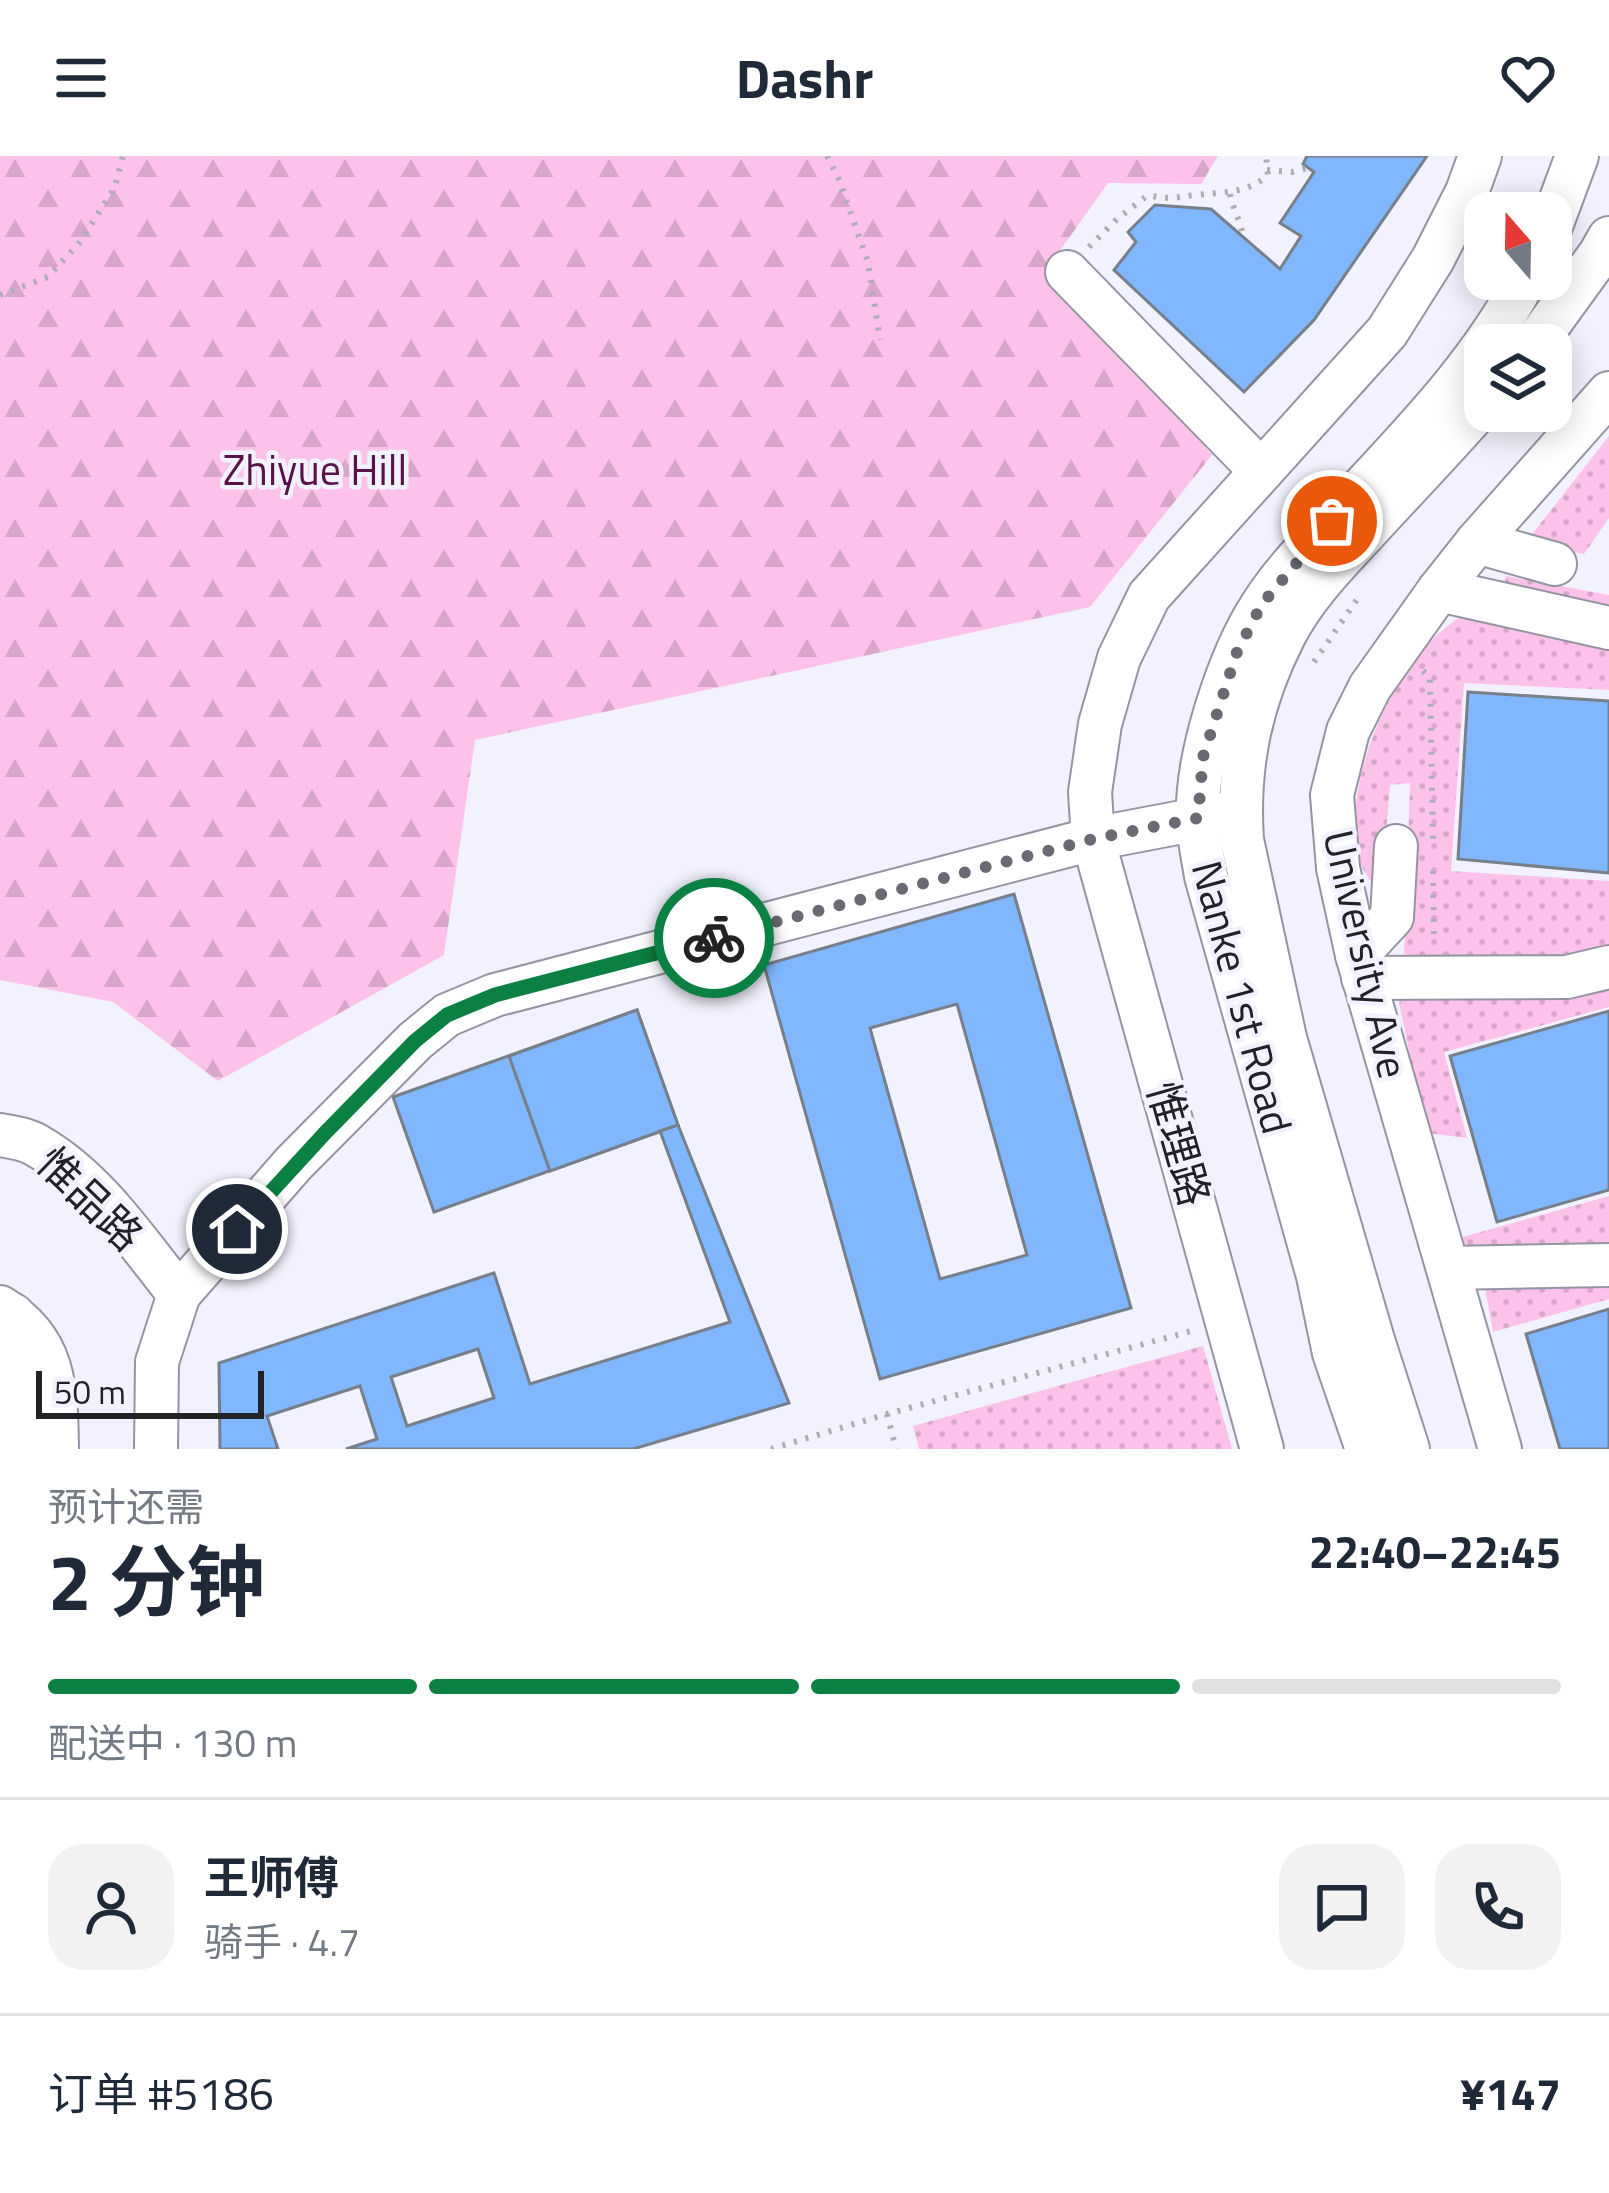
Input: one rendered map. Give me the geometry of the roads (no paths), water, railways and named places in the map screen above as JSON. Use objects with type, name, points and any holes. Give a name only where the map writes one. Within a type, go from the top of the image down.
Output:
[{"type":"street","name":"惟理路","points":[[1262,1449],[1093,839],[1090,792],[1100,724],[1119,658],[1149,596],[1387,332],[1433,259],[1480,156]]},
{"type":"street","points":[[1564,192],[1577,156]]},
{"type":"street","points":[[1549,324],[1609,238]]},
{"type":"street","points":[[1067,272],[1261,471]]},
{"type":"street","name":"Nanke 1st Road","points":[[1367,1449],[1334,1353],[1318,1276],[1205,876],[1198,818],[1203,757],[1237,652],[1262,604],[1304,551],[1441,402],[1512,300]]},
{"type":"street","name":"University Ave","points":[[1501,1449],[1360,966],[1338,868],[1332,795],[1348,731],[1370,687],[1477,542],[1609,393]]},
{"type":"street","name":"Nanke 1st Road","points":[[1408,1449],[1285,1038],[1240,811],[1244,743],[1286,632],[1327,574],[1464,425]]},
{"type":"street","points":[[1477,542],[1555,564]]},
{"type":"street","points":[[1439,590],[1609,628]]},
{"type":"street","points":[[156,1449],[157,1362],[179,1294],[295,1163],[415,1041],[447,1015],[495,995],[1093,839],[1240,811]]},
{"type":"street","points":[[1420,849],[1392,917],[1360,966],[1435,977],[1567,976],[1609,967]]},
{"type":"street","name":"惟品路","points":[[0,1135],[32,1142],[77,1174],[179,1294]]},
{"type":"street","points":[[1448,1268],[1609,1265]]},
{"type":"street","points":[[4,1312],[18,1449]]},
{"type":"street","points":[[4,1312],[34,1335],[45,1354],[53,1376],[57,1449]]},
{"type":"park label","name":"Zhiyue Hill","points":[[315,470]]}]
